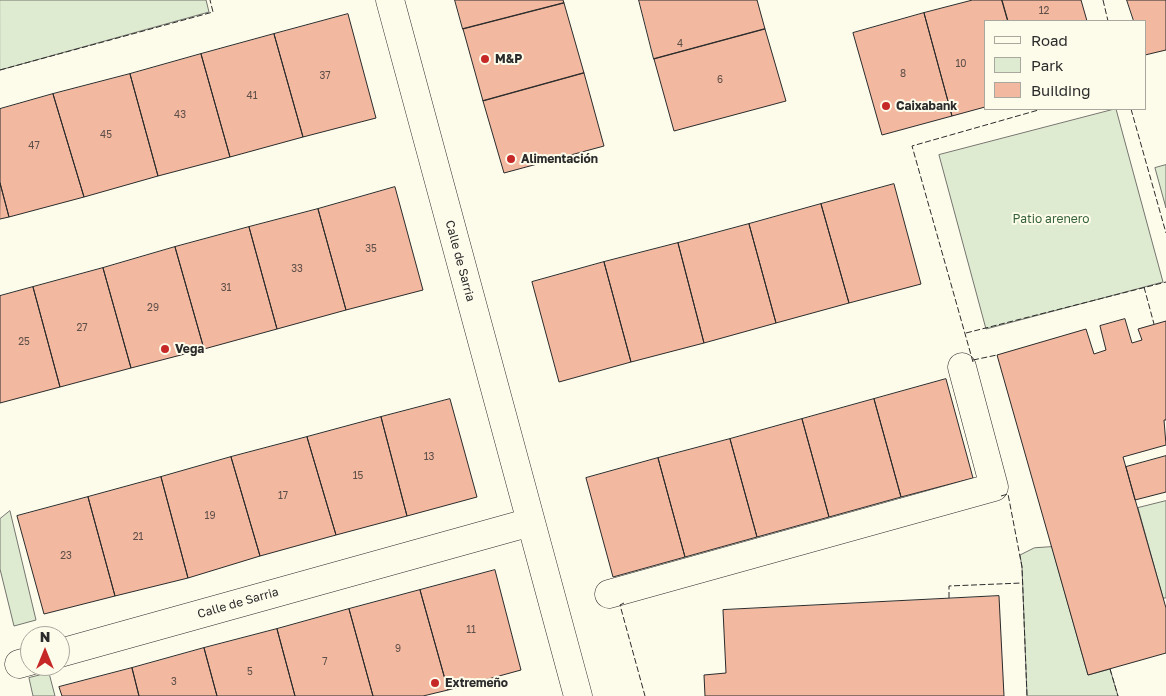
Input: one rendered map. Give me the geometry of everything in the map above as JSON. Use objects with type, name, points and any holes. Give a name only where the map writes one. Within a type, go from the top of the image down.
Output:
[{"type":"street","name":"Calle de Sarria","points":[[390,0],[578,696]]},
{"type":"street","points":[[609,594],[994,487],[962,367]]},
{"type":"street","name":"Calle de Sarria","points":[[70,650],[531,522]]},
{"type":"green space","points":[[0,0],[206,0],[209,12],[0,70]]},
{"type":"green space","name":"Patio arenero","points":[[1116,110],[1163,282],[986,329],[939,155]]},
{"type":"green space","points":[[1166,165],[1166,208],[1155,168]]},
{"type":"green space","points":[[1166,501],[1166,598],[1163,598],[1138,508]]},
{"type":"green space","points":[[10,511],[36,620],[14,626],[0,569],[0,519]]},
{"type":"green space","points":[[1052,547],[1088,675],[1110,669],[1118,696],[1027,696],[1020,555],[1034,548]]},
{"type":"green space","points":[[50,676],[55,696],[33,696],[29,678]]},
{"type":"building","points":[[455,0],[563,0],[564,3],[463,29]]},
{"type":"building","points":[[639,0],[757,0],[765,29],[654,59]]},
{"type":"building","points":[[973,0],[1002,0],[1008,20],[984,20],[984,107],[952,116],[924,13]]},
{"type":"building","points":[[1002,0],[1081,0],[1087,20],[1008,20]]},
{"type":"building","points":[[1127,0],[1166,0],[1166,50],[1146,55],[1146,20],[1134,20]]},
{"type":"building","points":[[564,3],[584,73],[483,101],[463,29]]},
{"type":"building","points":[[924,13],[952,116],[882,135],[853,33]]},
{"type":"building","points":[[348,14],[376,118],[303,137],[274,34]]},
{"type":"building","points":[[765,29],[786,101],[674,131],[654,59]]},
{"type":"building","points":[[274,34],[303,137],[230,157],[201,54]]},
{"type":"building","points":[[201,54],[230,157],[158,176],[130,74]]},
{"type":"building","points":[[584,73],[604,146],[504,173],[483,101]]},
{"type":"building","points":[[130,74],[158,176],[84,197],[53,94]]},
{"type":"building","points":[[53,94],[84,197],[9,217],[0,183],[0,109]]},
{"type":"building","points":[[0,183],[9,217],[0,219]]},
{"type":"building","points":[[894,184],[921,284],[849,303],[821,204]]},
{"type":"building","points":[[395,187],[423,290],[346,310],[318,209]]},
{"type":"building","points":[[821,204],[849,303],[776,323],[749,224]]},
{"type":"building","points":[[318,209],[346,310],[277,329],[249,227]]},
{"type":"building","points":[[749,224],[776,323],[704,343],[678,243]]},
{"type":"building","points":[[249,227],[277,329],[204,349],[175,247]]},
{"type":"building","points":[[678,243],[704,343],[631,362],[604,262]]},
{"type":"building","points":[[175,247],[204,349],[131,368],[103,268]]},
{"type":"building","points":[[604,262],[631,362],[559,382],[532,282]]},
{"type":"building","points":[[103,268],[131,368],[60,387],[33,287]]},
{"type":"building","points":[[33,287],[60,387],[0,403],[0,296]]},
{"type":"building","points":[[1125,319],[1132,343],[1142,340],[1138,329],[1166,321],[1166,420],[1164,420],[1166,445],[1123,457],[1166,608],[1166,653],[1088,675],[997,355],[1086,329],[1094,354],[1106,350],[1100,326]]},
{"type":"building","points":[[946,379],[973,478],[901,497],[874,399]]},
{"type":"building","points":[[450,399],[477,497],[407,516],[381,417]]},
{"type":"building","points":[[874,399],[901,497],[829,517],[802,419]]},
{"type":"building","points":[[381,417],[407,516],[336,535],[307,437]]},
{"type":"building","points":[[802,419],[829,517],[757,537],[730,439]]},
{"type":"building","points":[[307,437],[336,535],[260,556],[231,457]]},
{"type":"building","points":[[730,439],[757,537],[685,557],[658,458]]},
{"type":"building","points":[[1166,456],[1166,492],[1135,500],[1126,467]]},
{"type":"building","points":[[231,457],[260,556],[188,578],[161,477]]},
{"type":"building","points":[[658,458],[685,557],[613,577],[586,478]]},
{"type":"building","points":[[161,477],[188,578],[115,596],[88,497]]},
{"type":"building","points":[[88,497],[115,596],[44,614],[17,516]]},
{"type":"building","points":[[495,570],[521,670],[448,690],[420,590]]},
{"type":"building","points":[[420,590],[448,690],[423,696],[373,696],[349,609]]},
{"type":"building","points":[[999,596],[1004,696],[705,696],[704,675],[726,673],[723,610]]},
{"type":"building","points":[[349,609],[373,696],[295,696],[277,629]]},
{"type":"building","points":[[277,629],[295,696],[217,696],[204,648]]},
{"type":"building","points":[[204,648],[217,696],[139,696],[132,668]]},
{"type":"building","points":[[132,668],[139,696],[62,696],[59,687]]},
{"type":"fence","points":[[0,70],[213,12],[210,0]]},
{"type":"fence","points":[[1103,0],[1108,20]]},
{"type":"fence","points":[[973,362],[912,146],[1038,110]]},
{"type":"fence","points":[[1131,110],[1166,233]]},
{"type":"fence","points":[[966,333],[1166,282]]},
{"type":"fence","points":[[1144,287],[1154,324]]},
{"type":"fence","points":[[973,360],[997,355]]},
{"type":"fence","points":[[1001,496],[1008,494],[1022,567],[1027,696]]},
{"type":"fence","points":[[949,598],[949,586],[1022,583]]},
{"type":"fence","points":[[624,603],[620,605],[645,696]]},
{"type":"fence","points":[[1110,669],[1118,696]]},
{"type":"place","name":"M&P","points":[[485,59]]},
{"type":"place","name":"Caixabank","points":[[886,106]]},
{"type":"place","name":"Alimentación","points":[[511,159]]},
{"type":"place","name":"Vega","points":[[165,349]]},
{"type":"place","name":"Extremeño","points":[[435,683]]}]
